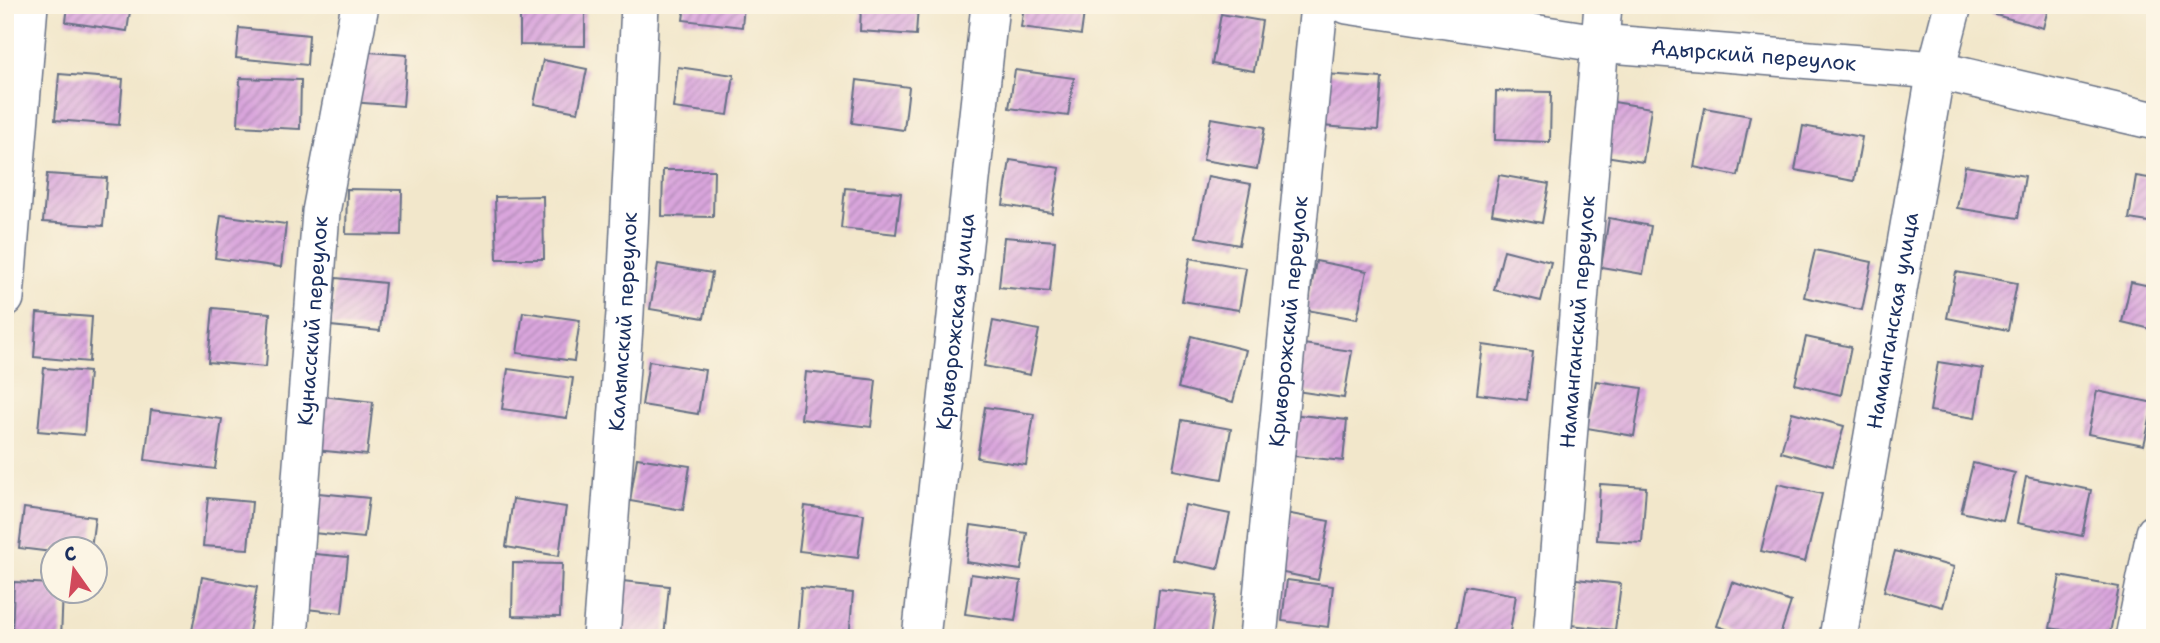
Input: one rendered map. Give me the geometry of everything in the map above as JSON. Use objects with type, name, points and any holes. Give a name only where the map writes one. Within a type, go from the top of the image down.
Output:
[{"type":"street","points":[[5,298],[29,5]]},
{"type":"street","name":"Кунасский переулок","points":[[289,638],[321,212],[360,5]]},
{"type":"street","name":"Калымский переулок","points":[[601,638],[625,313],[640,5]]},
{"type":"street","name":"Криворожская улица","points":[[921,638],[990,5]]},
{"type":"street","name":"Криворожский переулок","points":[[1258,638],[1319,5]]},
{"type":"street","name":"Адырский переулок","points":[[1347,5],[1598,43],[1936,70],[2155,121]]},
{"type":"street","name":"Наманганский переулок","points":[[1552,638],[1603,5]]},
{"type":"street","name":"Наманганская улица","points":[[1838,638],[1936,70],[1953,5]]},
{"type":"street","points":[[2134,638],[2155,533]]},
{"type":"building","points":[[68,5],[131,5],[127,31],[66,22]]},
{"type":"building","points":[[685,5],[744,5],[742,27],[683,20]]},
{"type":"building","points":[[861,5],[918,5],[916,35],[860,31]]},
{"type":"building","points":[[1024,5],[1085,5],[1081,35],[1021,27]]},
{"type":"building","points":[[1994,5],[2049,5],[2043,28],[1992,14]]},
{"type":"building","points":[[520,7],[585,8],[585,46],[520,45]]},
{"type":"building","points":[[1221,14],[1262,21],[1254,71],[1212,64]]},
{"type":"building","points":[[239,28],[309,35],[307,65],[236,58]]},
{"type":"building","points":[[356,51],[407,55],[403,106],[351,102]]},
{"type":"building","points":[[543,60],[587,69],[578,112],[534,104]]},
{"type":"building","points":[[678,67],[734,75],[728,115],[673,108]]},
{"type":"building","points":[[1015,70],[1074,78],[1068,116],[1009,108]]},
{"type":"building","points":[[59,74],[123,79],[119,125],[55,120]]},
{"type":"building","points":[[1325,74],[1382,78],[1378,130],[1321,126]]},
{"type":"building","points":[[240,78],[301,80],[300,129],[238,126]]},
{"type":"building","points":[[857,80],[909,87],[904,130],[852,123]]},
{"type":"building","points":[[1496,91],[1551,92],[1550,142],[1495,140]]},
{"type":"building","points":[[1614,102],[1651,108],[1643,162],[1605,156]]},
{"type":"building","points":[[1705,108],[1750,116],[1738,176],[1694,167]]},
{"type":"building","points":[[1211,118],[1265,127],[1257,169],[1203,160]]},
{"type":"building","points":[[1803,126],[1862,137],[1854,181],[1795,170]]},
{"type":"building","points":[[1010,160],[1060,168],[1052,213],[1003,205]]},
{"type":"building","points":[[1965,166],[2025,176],[2018,218],[1957,208]]},
{"type":"building","points":[[663,170],[714,170],[713,217],[662,216]]},
{"type":"building","points":[[47,174],[107,178],[103,226],[43,222]]},
{"type":"building","points":[[1499,175],[1549,184],[1542,223],[1492,214]]},
{"type":"building","points":[[1208,176],[1251,184],[1239,245],[1196,237]]},
{"type":"building","points":[[2136,176],[2155,179],[2155,223],[2129,219]]},
{"type":"building","points":[[845,188],[901,193],[896,234],[841,228]]},
{"type":"building","points":[[347,189],[402,190],[401,235],[346,234]]},
{"type":"building","points":[[543,196],[544,259],[497,259],[495,197]]},
{"type":"building","points":[[221,215],[286,224],[281,267],[215,258]]},
{"type":"building","points":[[1609,218],[1651,226],[1643,274],[1601,267]]},
{"type":"building","points":[[1004,237],[1055,241],[1050,292],[999,287]]},
{"type":"building","points":[[1504,250],[1551,262],[1541,301],[1494,290]]},
{"type":"building","points":[[1815,250],[1872,262],[1862,310],[1804,297]]},
{"type":"building","points":[[1190,258],[1246,268],[1239,310],[1182,301]]},
{"type":"building","points":[[1316,261],[1367,271],[1357,319],[1307,310]]},
{"type":"building","points":[[658,264],[712,273],[704,318],[650,309]]},
{"type":"building","points":[[1956,272],[2017,283],[2008,330],[1947,318]]},
{"type":"building","points":[[336,278],[385,283],[380,331],[331,326]]},
{"type":"building","points":[[2131,282],[2155,287],[2155,330],[2122,322]]},
{"type":"building","points":[[213,308],[270,313],[266,367],[208,362]]},
{"type":"building","points":[[523,312],[580,320],[574,361],[517,353]]},
{"type":"building","points":[[37,313],[92,317],[89,362],[34,357]]},
{"type":"building","points":[[993,321],[1039,330],[1030,375],[984,366]]},
{"type":"building","points":[[1191,336],[1246,350],[1233,402],[1178,388]]},
{"type":"building","points":[[1806,337],[1851,347],[1841,395],[1795,384]]},
{"type":"building","points":[[1303,344],[1352,351],[1344,398],[1296,391]]},
{"type":"building","points":[[1483,345],[1533,352],[1527,400],[1477,394]]},
{"type":"building","points":[[649,361],[705,370],[698,414],[642,405]]},
{"type":"building","points":[[1938,362],[1983,369],[1975,418],[1930,411]]},
{"type":"building","points":[[44,368],[89,372],[84,435],[38,431]]},
{"type":"building","points":[[508,369],[573,378],[567,418],[502,409]]},
{"type":"building","points":[[806,372],[876,380],[871,427],[801,419]]},
{"type":"building","points":[[1596,381],[1642,388],[1634,436],[1587,428]]},
{"type":"building","points":[[2097,391],[2154,403],[2144,445],[2088,434]]},
{"type":"building","points":[[322,396],[373,402],[367,455],[315,450]]},
{"type":"building","points":[[985,407],[1034,414],[1026,465],[977,458]]},
{"type":"building","points":[[151,410],[222,419],[215,469],[145,460]]},
{"type":"building","points":[[1792,412],[1844,426],[1833,466],[1781,452]]},
{"type":"building","points":[[1290,414],[1347,420],[1343,461],[1285,455]]},
{"type":"building","points":[[1182,420],[1231,429],[1222,479],[1173,470]]},
{"type":"building","points":[[637,458],[690,466],[683,510],[630,501]]},
{"type":"building","points":[[1973,463],[2015,473],[2003,521],[1961,512]]},
{"type":"building","points":[[2026,477],[2091,490],[2082,536],[2017,523]]},
{"type":"building","points":[[1600,484],[1646,487],[1642,543],[1597,540]]},
{"type":"building","points":[[1778,484],[1822,494],[1805,562],[1761,551]]},
{"type":"building","points":[[308,492],[369,498],[364,538],[303,532]]},
{"type":"building","points":[[208,498],[252,502],[248,549],[203,546]]},
{"type":"building","points":[[513,499],[566,507],[559,556],[506,547]]},
{"type":"building","points":[[1185,505],[1230,514],[1218,569],[1173,560]]},
{"type":"building","points":[[805,506],[864,514],[858,558],[799,551]]},
{"type":"building","points":[[24,508],[95,517],[93,534],[38,534],[38,550],[19,548]]},
{"type":"building","points":[[1280,512],[1329,521],[1318,580],[1269,570]]},
{"type":"building","points":[[971,525],[1027,533],[1021,570],[966,562]]},
{"type":"building","points":[[1895,551],[1954,567],[1943,607],[1884,591]]},
{"type":"building","points":[[304,553],[348,557],[342,613],[298,608]]},
{"type":"building","points":[[513,563],[562,564],[560,617],[512,616]]},
{"type":"building","points":[[971,574],[1021,581],[1015,621],[965,614]]},
{"type":"building","points":[[2060,576],[2119,587],[2109,638],[2050,628]]},
{"type":"building","points":[[202,577],[257,587],[248,638],[230,638],[192,631]]},
{"type":"building","points":[[1576,579],[1621,584],[1615,630],[1571,625]]},
{"type":"building","points":[[1287,580],[1333,586],[1328,627],[1282,621]]},
{"type":"building","points":[[622,581],[669,586],[664,638],[616,638]]},
{"type":"building","points":[[14,582],[38,583],[38,604],[62,604],[61,638],[12,638]]},
{"type":"building","points":[[1732,582],[1791,602],[1779,638],[1753,638],[1717,626]]},
{"type":"building","points":[[1465,586],[1516,595],[1509,638],[1457,630]]},
{"type":"building","points":[[801,588],[853,593],[849,638],[797,638]]},
{"type":"building","points":[[1159,589],[1216,596],[1210,638],[1153,638]]}]
